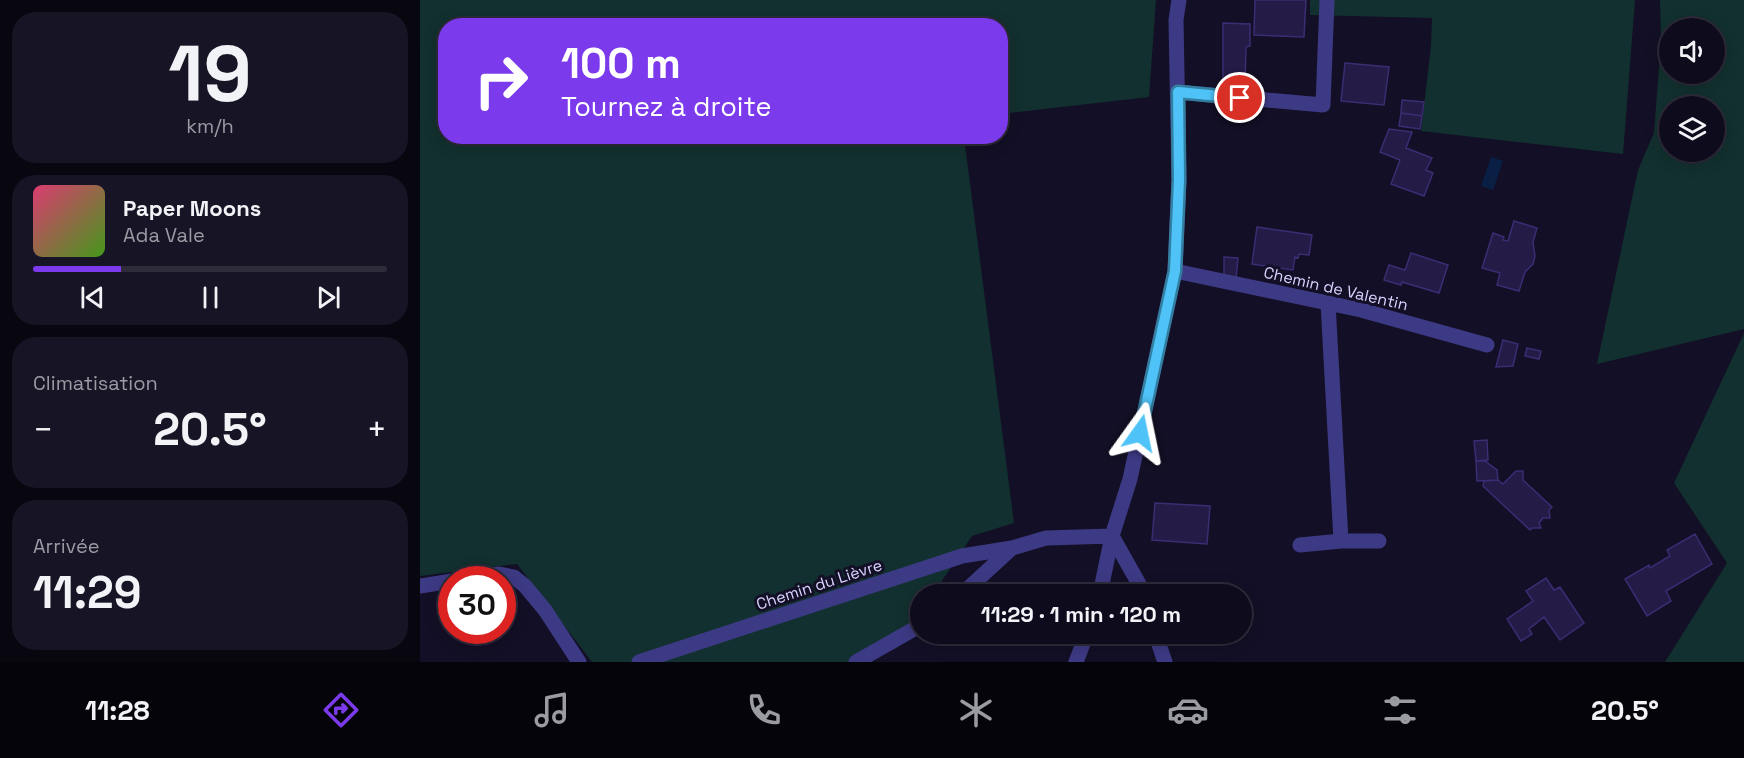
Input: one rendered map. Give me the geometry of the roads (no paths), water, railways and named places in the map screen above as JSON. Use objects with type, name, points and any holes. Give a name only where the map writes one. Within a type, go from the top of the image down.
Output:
[{"type":"street","points":[[1102,584],[1112,536],[1130,480],[1175,271],[1179,180],[1176,20],[1179,0]]},
{"type":"street","points":[[1178,92],[1323,105],[1327,0]]},
{"type":"street","name":"Chemin de Valentin","points":[[1175,271],[1361,310],[1487,345]]},
{"type":"street","points":[[1328,303],[1341,542]]},
{"type":"street","points":[[1112,536],[1138,584]]},
{"type":"street","name":"Chemin du Lièvre","points":[[639,662],[962,556],[1012,548],[1046,538],[1112,536]]},
{"type":"street","points":[[1300,545],[1379,541]]},
{"type":"street","name":"Chemin du Lièvre","points":[[973,584],[1012,548]]},
{"type":"street","points":[[516,579],[546,610],[579,662]]},
{"type":"street","points":[[420,586],[438,583]]},
{"type":"street","points":[[856,662],[910,631]]},
{"type":"street","points":[[1076,662],[1083,644]]},
{"type":"street","points":[[1159,644],[1165,662]]},
{"type":"water","points":[[1491,157],[1503,161],[1493,190],[1481,186]]}]
